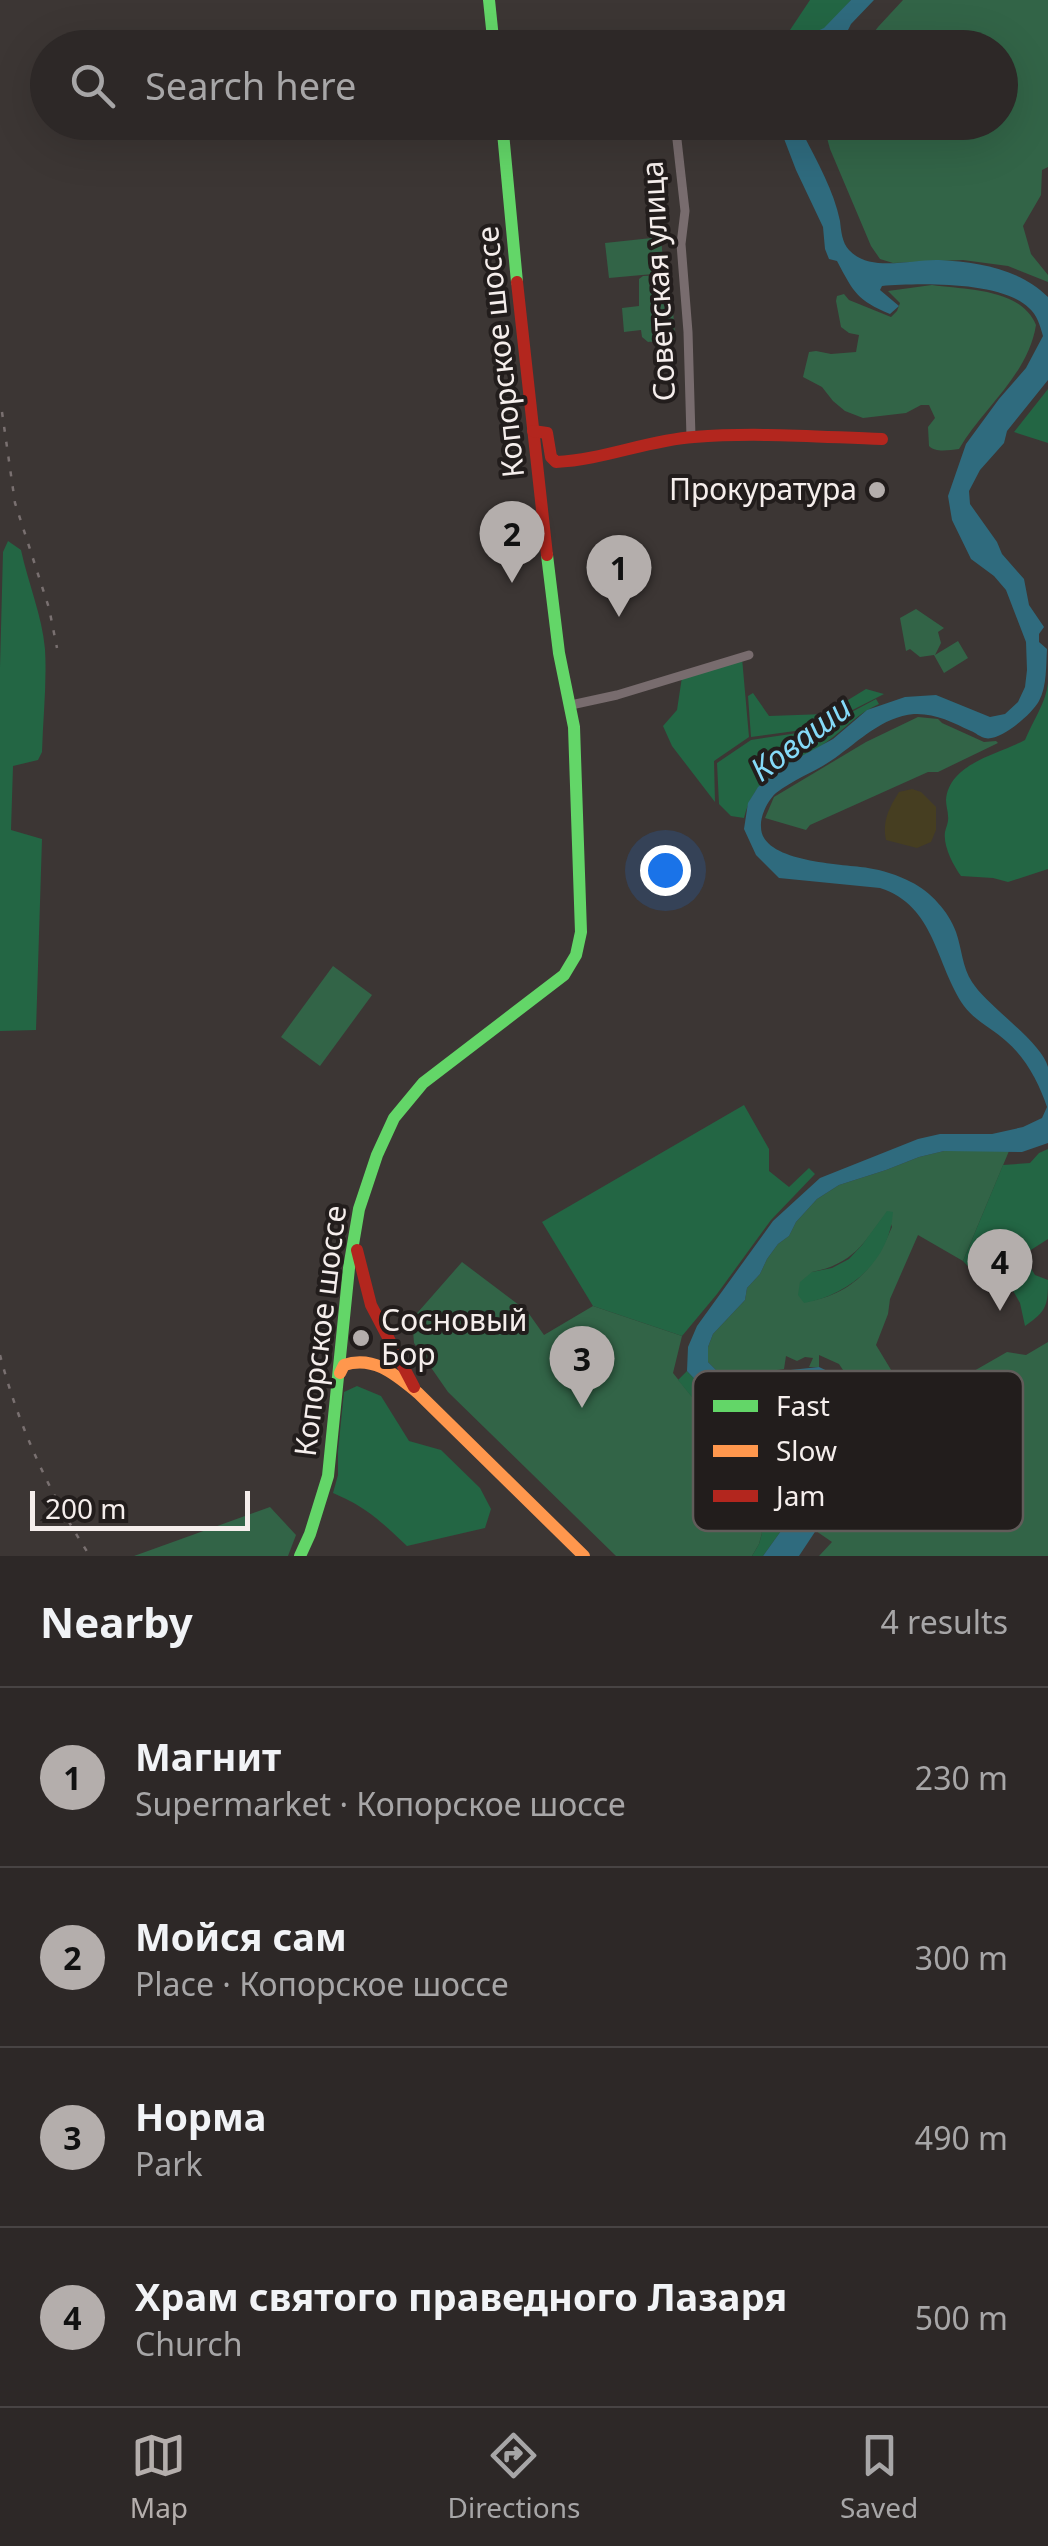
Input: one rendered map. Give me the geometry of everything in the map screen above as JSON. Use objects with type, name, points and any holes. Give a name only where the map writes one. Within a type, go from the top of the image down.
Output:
[{"type":"main road","points":[[490,0],[492,30]]},
{"type":"main road","name":"Копорское шоссе","points":[[300,1556],[328,1476],[355,1232],[376,1155],[394,1118],[423,1084],[564,975],[579,948],[577,781],[571,705],[560,654],[504,140]]},
{"type":"main road","points":[[534,431],[547,433],[550,457],[556,462],[691,438],[794,435],[882,439]]},
{"type":"main road","points":[[355,1232],[364,1284],[376,1319],[418,1392]]},
{"type":"main road","points":[[376,1319],[359,1306],[348,1312],[343,1325],[348,1347],[364,1361],[418,1392],[584,1556]]},
{"type":"main road","points":[[338,1375],[344,1365],[383,1351],[384,1337]]},
{"type":"street","name":"Советская улица","points":[[676,140],[685,211],[681,244],[691,438]]},
{"type":"street","points":[[571,705],[749,655]]},
{"type":"green space","points":[[810,0],[851,0],[825,29],[790,30]]},
{"type":"green space","points":[[903,0],[1048,0],[1048,167],[1042,170],[1041,195],[1023,226],[1031,254],[1048,275],[1048,282],[1008,266],[963,260],[893,263],[880,259],[871,246],[828,140],[1018,140],[1018,30],[876,30]]},
{"type":"green space","points":[[661,237],[664,273],[609,278],[605,243]]},
{"type":"green space","points":[[663,275],[670,280],[673,336],[648,342],[641,330],[624,332],[622,308],[639,306],[639,279]]},
{"type":"green space","points":[[932,285],[1005,297],[1029,313],[1036,325],[1015,375],[959,449],[929,446],[928,427],[935,418],[929,405],[906,413],[863,418],[845,411],[822,387],[803,377],[809,352],[856,352],[859,335],[841,327],[837,296],[844,294],[849,300],[891,317],[900,303],[888,291]]},
{"type":"green space","points":[[1048,389],[1048,443],[1014,432]]},
{"type":"green space","points":[[8,541],[21,550],[41,624],[46,675],[42,752],[38,760],[13,766],[11,830],[42,839],[36,1030],[0,1031],[0,667],[3,552]]},
{"type":"green space","points":[[916,609],[944,628],[938,632],[941,643],[935,655],[958,641],[968,658],[944,673],[934,655],[920,657],[910,649],[906,651],[900,618]]},
{"type":"green space","points":[[742,658],[749,737],[714,761],[715,802],[672,746],[663,726],[677,710],[682,677]]},
{"type":"green space","points":[[1048,683],[1048,869],[1008,882],[961,876],[946,843],[949,787],[965,768],[1025,740]]},
{"type":"green space","points":[[866,689],[884,694],[817,728],[751,737],[748,696],[753,693],[769,716],[825,714]]},
{"type":"green space","points":[[876,699],[879,704],[766,779],[749,802],[744,818],[731,816],[719,804],[717,763],[751,740],[818,730]]},
{"type":"green space","points":[[918,717],[938,719],[984,742],[998,743],[806,830],[765,818],[774,797],[866,742]]},
{"type":"green space","points":[[333,966],[372,995],[320,1066],[281,1037]]},
{"type":"green space","points":[[744,1105],[769,1149],[769,1171],[789,1187],[809,1168],[815,1174],[771,1220],[682,1336],[593,1306],[542,1222]]},
{"type":"green space","points":[[1048,1149],[1048,1239],[1023,1255],[1035,1275],[1048,1280],[1048,1296],[1042,1311],[1025,1326],[1012,1289],[990,1285],[963,1261],[1003,1165],[1030,1163]]},
{"type":"green space","points":[[944,1151],[1009,1151],[963,1261],[918,1235],[890,1299],[876,1345],[892,1371],[844,1371],[839,1364],[819,1355],[819,1367],[809,1367],[813,1358],[797,1361],[786,1356],[784,1369],[716,1370],[708,1362],[713,1334],[745,1300],[747,1288],[796,1222],[817,1199],[839,1185]],"holes":[[[887,1212],[892,1227],[877,1255],[848,1286],[804,1302],[812,1272],[848,1258]]]},
{"type":"green space","points":[[887,1211],[893,1212],[890,1229],[876,1260],[837,1292],[804,1303],[798,1295],[800,1282],[812,1272],[849,1259]]},
{"type":"green space","points":[[462,1262],[527,1311],[544,1335],[593,1306],[682,1336],[673,1373],[693,1398],[693,1531],[761,1531],[752,1556],[616,1556],[448,1392],[414,1343],[412,1319]]},
{"type":"green space","points":[[1048,1342],[1048,1556],[819,1556],[832,1542],[816,1531],[1023,1531],[1023,1371],[974,1371],[1007,1352],[1026,1355]]},
{"type":"green space","points":[[687,1371],[693,1377],[693,1398],[678,1380]]},
{"type":"green space","points":[[357,1386],[381,1396],[409,1441],[441,1450],[480,1488],[491,1509],[485,1528],[407,1546],[373,1515],[333,1493],[338,1475],[344,1392]]},
{"type":"green space","points":[[270,1507],[296,1535],[288,1556],[134,1556]]},
{"type":"green space","points":[[781,1531],[763,1556],[752,1556],[759,1544],[762,1533]]},
{"type":"sand","points":[[912,789],[936,807],[936,830],[931,842],[917,848],[886,840],[885,833],[887,815],[899,792]]},
{"type":"water","points":[[851,0],[874,0],[848,30],[820,30]]},
{"type":"water","points":[[785,140],[806,140],[834,199],[845,244],[858,257],[880,263],[939,260],[983,265],[1025,280],[1048,297],[1048,380],[1007,431],[1004,443],[980,470],[969,491],[970,504],[1002,554],[1024,579],[1029,605],[1044,627],[1039,642],[1047,649],[1046,668],[1039,701],[1015,726],[991,738],[929,715],[892,720],[776,793],[767,804],[761,827],[774,848],[789,855],[901,877],[918,886],[944,910],[953,924],[972,982],[1035,1046],[1048,1067],[1048,1143],[1022,1152],[944,1151],[919,1157],[839,1185],[817,1199],[767,1259],[747,1288],[745,1300],[713,1334],[708,1362],[721,1371],[693,1371],[693,1377],[687,1371],[688,1347],[697,1326],[773,1221],[820,1178],[918,1139],[940,1134],[992,1134],[1023,1127],[1042,1118],[1047,1107],[1020,1055],[964,1006],[924,922],[913,908],[880,888],[779,878],[756,855],[744,829],[748,803],[758,787],[787,764],[833,739],[867,710],[905,697],[936,695],[990,717],[1005,714],[1018,702],[1027,670],[1026,642],[1006,590],[971,559],[952,520],[948,496],[966,444],[1026,368],[1043,336],[1036,317],[1016,299],[980,288],[882,286],[880,290],[899,306],[890,314],[863,300],[837,261],[829,259],[823,227]]},
{"type":"water","points":[[819,1367],[828,1371],[780,1371]]},
{"type":"water","points":[[781,1531],[816,1531],[799,1556],[763,1556]]},
{"type":"railway","points":[[2,412],[15,503],[49,608],[57,648]]},
{"type":"railway","points":[[0,1355],[37,1459],[90,1556]]},
{"type":"traffic: fast","points":[[489,0],[492,30]]},
{"type":"traffic: fast","points":[[504,140],[517,282]]},
{"type":"traffic: fast","points":[[300,1556],[328,1476],[349,1268],[359,1209],[377,1155],[394,1118],[423,1083],[564,975],[576,955],[581,932],[574,727],[559,653],[547,555]]},
{"type":"traffic: slow","points":[[340,1373],[344,1365],[365,1363],[384,1368],[401,1380],[584,1556]]},
{"type":"traffic: jam","points":[[517,282],[547,555]]},
{"type":"traffic: jam","points":[[533,431],[547,433],[551,457],[556,462],[694,437],[882,439]]},
{"type":"traffic: jam","points":[[357,1250],[371,1305],[414,1387]]},
{"type":"place","name":"Прокуратура","points":[[877,490]]},
{"type":"place","name":"Мойся сам","points":[[512,583]]},
{"type":"place","name":"Магнит","points":[[619,617]]},
{"type":"place","name":"Храм святого праведного Лазаря","points":[[1000,1311]]},
{"type":"place","name":"Сосновый Бор","points":[[361,1338]]},
{"type":"place","name":"Норма","points":[[582,1408]]},
{"type":"water label","name":"Коваши","points":[[801,739]]}]
